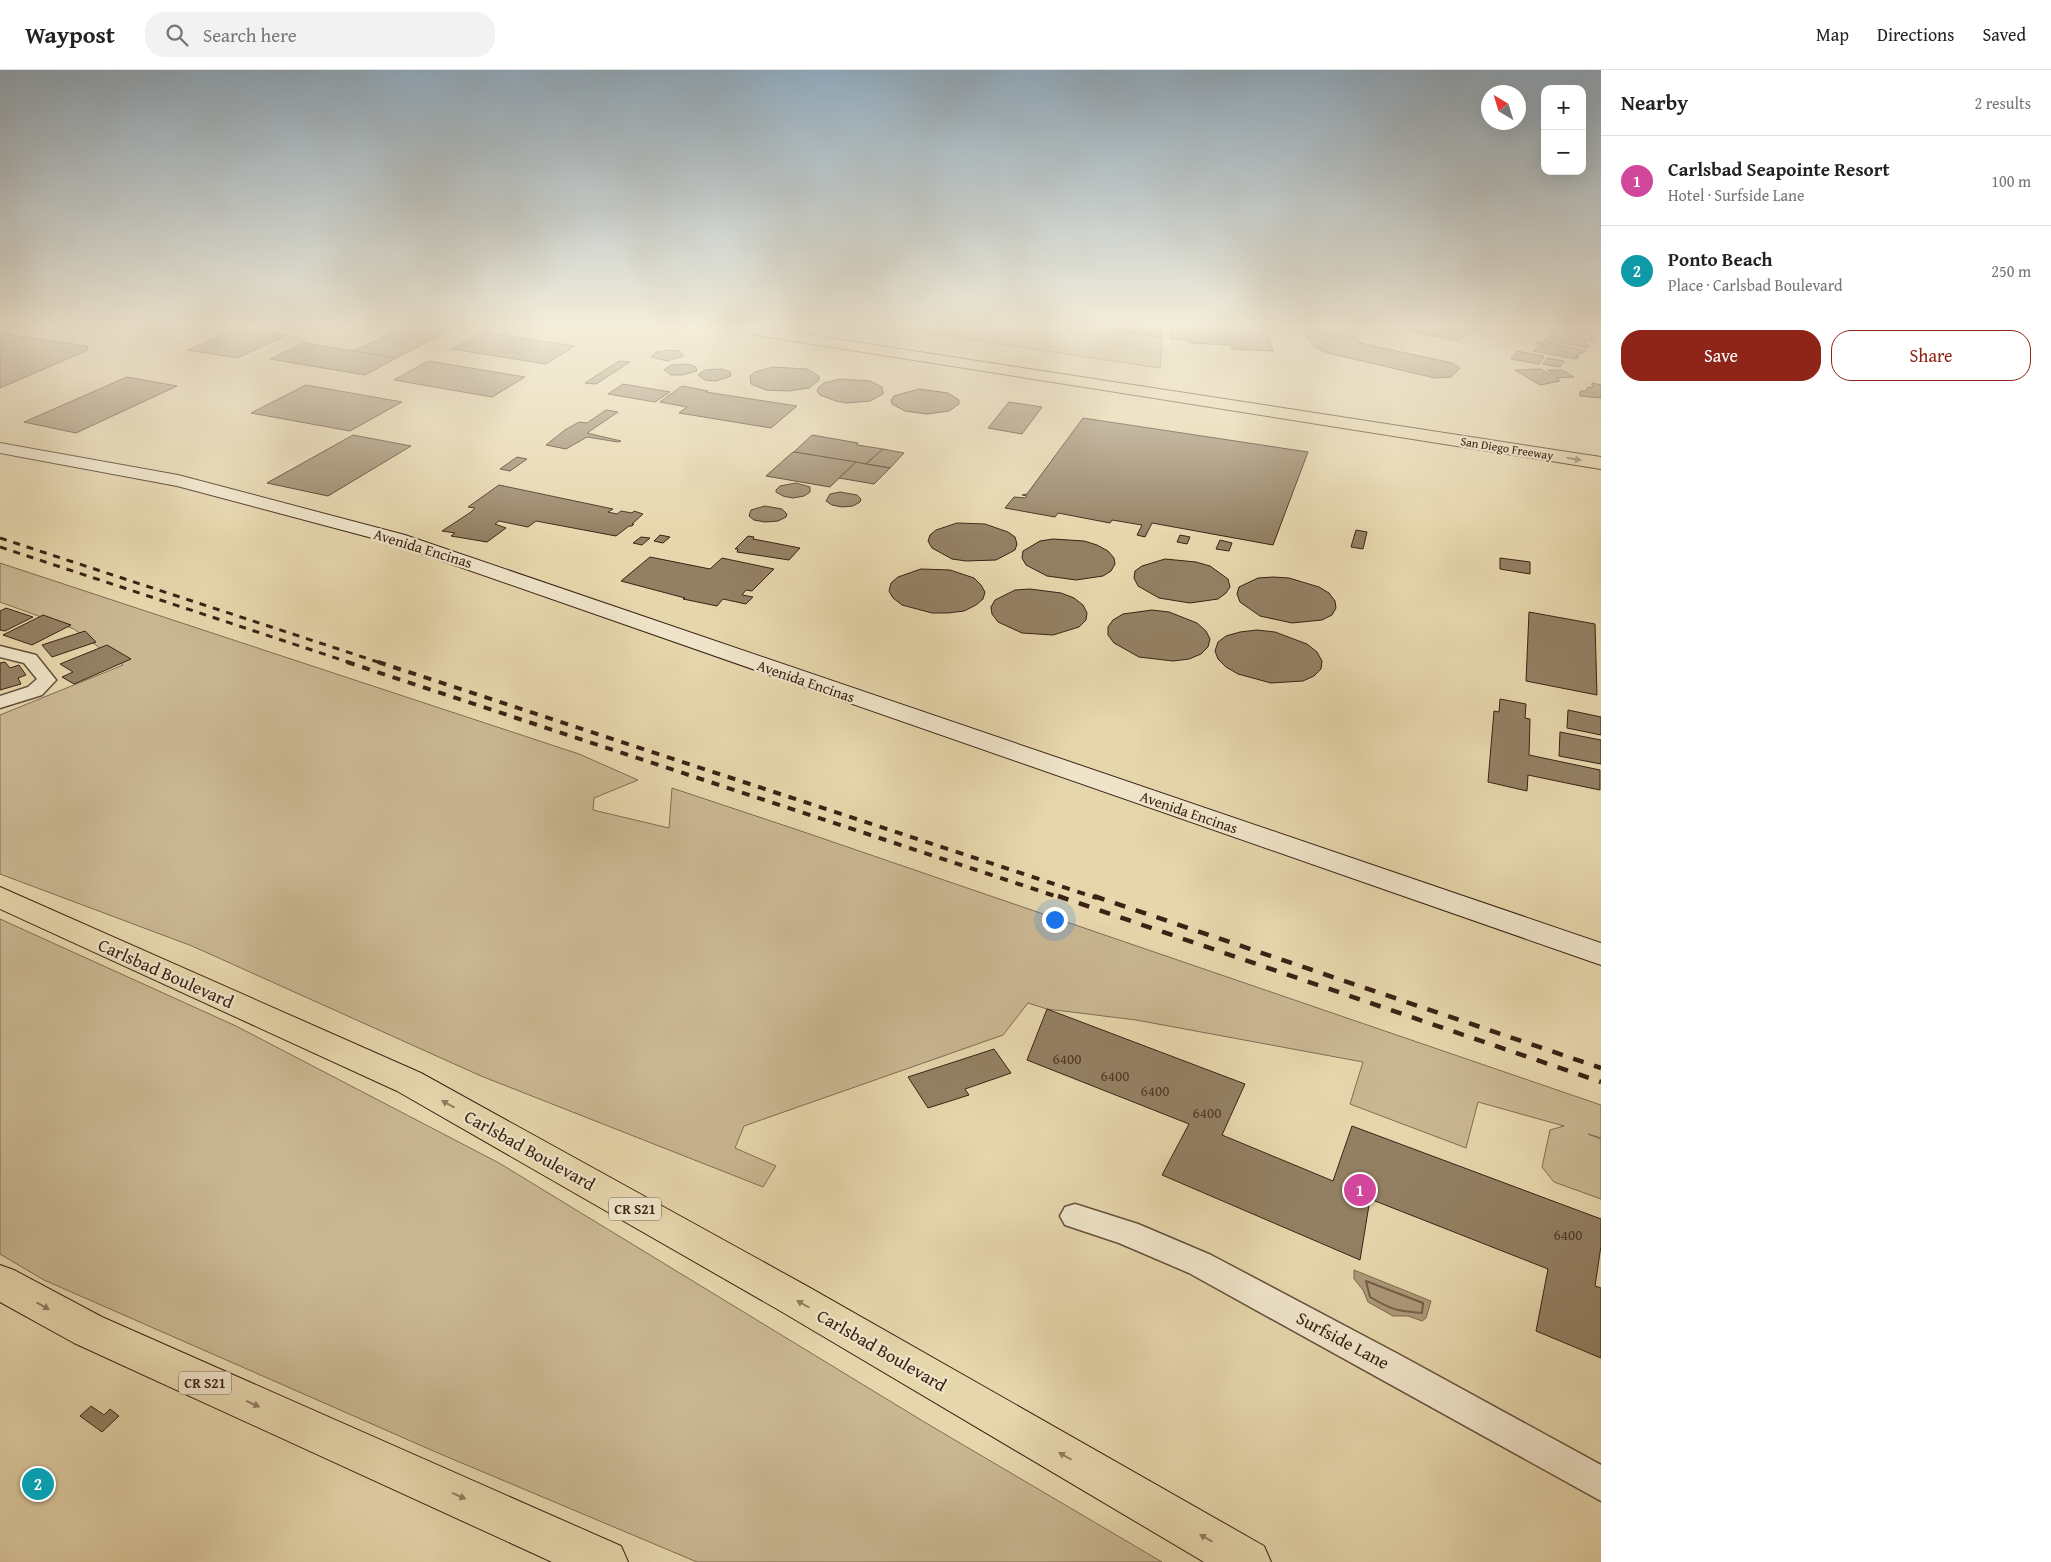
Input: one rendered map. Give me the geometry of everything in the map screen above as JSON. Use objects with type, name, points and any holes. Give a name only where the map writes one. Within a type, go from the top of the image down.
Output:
[{"type":"main road","name":"San Diego Freeway","points":[[1176,397],[1601,463]]},
{"type":"main road","name":"Carlsbad Boulevard","points":[[0,898],[409,1082],[791,1297],[1248,1562]]},
{"type":"main road","name":"CR S21","points":[[0,1282],[88,1330],[605,1562]]},
{"type":"street","name":"Avenida Encinas","points":[[0,448],[178,481],[398,539],[1601,954]]},
{"type":"street","points":[[0,651],[30,659],[48,680],[35,691],[0,702]]},
{"type":"street","name":"Surfside Lane","points":[[1076,1216],[1128,1233],[1200,1264],[1389,1364],[1601,1484]]},
{"type":"shaded area","points":[[0,563],[579,754],[638,780],[594,798],[593,810],[669,828],[672,788],[1601,1105],[1601,1138],[1588,1134],[1601,1139],[1601,1199],[1554,1182],[1542,1167],[1550,1130],[1564,1126],[1478,1102],[1466,1148],[1350,1104],[1363,1062],[1136,1020],[1047,1009],[1028,1003],[1003,1035],[744,1126],[735,1148],[776,1166],[763,1187],[481,1076],[192,946],[0,874],[0,715],[123,665],[74,629],[0,602]]},
{"type":"shaded area","points":[[0,919],[236,1026],[499,1163],[926,1423],[1162,1562],[697,1562],[438,1453],[44,1280],[0,1254]]},
{"type":"water","points":[[1354,1270],[1431,1301],[1426,1318],[1422,1321],[1408,1316],[1393,1316],[1368,1302],[1363,1290],[1354,1279]]},
{"type":"building","points":[[82,397],[154,397],[76,433],[24,422]]},
{"type":"building","points":[[283,397],[372,397],[402,402],[350,431],[251,413]]},
{"type":"building","points":[[623,397],[663,397],[655,402]]},
{"type":"building","points":[[667,397],[736,397],[797,406],[771,428],[679,413],[687,407],[660,402]]},
{"type":"building","points":[[824,397],[878,397],[870,401],[847,403]]},
{"type":"building","points":[[894,397],[954,397],[959,400],[959,404],[949,411],[927,414],[905,411],[892,404],[891,400]]},
{"type":"building","points":[[1009,402],[1042,407],[1022,434],[988,428]]},
{"type":"building","points":[[606,410],[618,412],[587,433],[621,441],[587,437],[566,449],[546,445],[565,430],[579,422],[587,423]]},
{"type":"building","points":[[1083,418],[1308,452],[1273,545],[1152,523],[1145,537],[1137,535],[1142,525],[1112,520],[1110,523],[1058,513],[1055,517],[1005,508],[1014,497],[1025,498],[1027,496],[1022,495],[1027,494]]},
{"type":"building","points":[[353,435],[411,446],[328,496],[267,483]]},
{"type":"building","points":[[812,435],[883,449],[866,464],[794,452]]},
{"type":"building","points":[[883,449],[904,453],[890,468],[866,464]]},
{"type":"building","points":[[793,452],[856,462],[830,487],[766,476]]},
{"type":"building","points":[[517,457],[527,459],[510,471],[500,469]]},
{"type":"building","points":[[856,462],[890,468],[874,484],[839,478]]},
{"type":"building","points":[[796,483],[810,487],[810,492],[804,496],[793,498],[776,492],[780,486]]},
{"type":"building","points":[[499,485],[613,509],[608,512],[617,514],[621,511],[632,513],[634,511],[643,514],[632,526],[629,526],[616,536],[536,521],[528,527],[499,521],[495,524],[506,528],[487,542],[451,536],[455,533],[442,531],[471,512],[475,508],[468,507]]},
{"type":"building","points":[[840,492],[857,495],[861,499],[860,502],[853,506],[842,507],[832,505],[826,501],[830,494]]},
{"type":"building","points":[[765,506],[782,509],[787,514],[786,517],[778,521],[765,522],[754,520],[749,516],[751,510]]},
{"type":"building","points":[[957,523],[985,524],[1008,532],[1015,537],[1017,544],[1015,550],[996,560],[966,561],[952,559],[932,548],[928,541],[930,535],[936,530]]},
{"type":"building","points":[[1356,530],[1367,532],[1363,549],[1351,547]]},
{"type":"building","points":[[660,535],[670,537],[663,543],[654,541]]},
{"type":"building","points":[[1180,535],[1190,537],[1187,544],[1177,542]]},
{"type":"building","points":[[748,536],[754,537],[753,539],[800,548],[789,560],[737,552],[738,549],[735,549]]},
{"type":"building","points":[[641,537],[650,538],[642,545],[633,543]]},
{"type":"building","points":[[1053,539],[1084,541],[1097,545],[1108,551],[1114,558],[1115,564],[1111,571],[1103,576],[1076,580],[1047,576],[1026,565],[1022,558],[1023,551],[1040,541]]},
{"type":"building","points":[[1220,540],[1232,543],[1229,551],[1216,549]]},
{"type":"building","points":[[650,557],[710,569],[722,558],[774,569],[752,591],[746,590],[742,595],[753,597],[746,604],[723,599],[717,606],[683,599],[685,598],[621,581]]},
{"type":"building","points":[[1500,558],[1530,562],[1530,574],[1500,569]]},
{"type":"building","points":[[1165,559],[1196,562],[1210,566],[1228,579],[1230,587],[1218,599],[1190,603],[1159,598],[1138,586],[1134,578],[1135,571],[1142,566]]},
{"type":"building","points":[[921,569],[950,570],[974,578],[985,592],[983,599],[964,611],[948,613],[932,613],[902,605],[893,598],[889,591],[891,583],[898,577]]},
{"type":"building","points":[[1258,578],[1289,578],[1319,587],[1329,593],[1335,601],[1336,608],[1332,615],[1322,620],[1292,623],[1260,616],[1240,602],[1237,594],[1239,587]]},
{"type":"building","points":[[1030,589],[1061,593],[1074,598],[1083,605],[1087,613],[1086,620],[1079,627],[1053,635],[1022,633],[998,622],[992,614],[991,607],[995,600],[1015,590]]},
{"type":"building","points":[[6,608],[33,617],[5,631],[0,630],[0,611]]},
{"type":"building","points":[[1152,610],[1169,612],[1197,623],[1206,631],[1210,639],[1208,647],[1201,654],[1189,659],[1173,661],[1139,657],[1114,643],[1108,635],[1108,627],[1113,620],[1123,614]]},
{"type":"building","points":[[1529,612],[1595,624],[1597,695],[1526,681]]},
{"type":"building","points":[[43,615],[71,625],[32,645],[3,635]]},
{"type":"building","points":[[1257,630],[1275,632],[1307,644],[1317,652],[1322,661],[1321,669],[1314,676],[1303,681],[1271,683],[1238,674],[1226,667],[1218,659],[1215,651],[1218,642],[1226,636]]},
{"type":"building","points":[[85,631],[96,642],[52,657],[42,645]]},
{"type":"building","points":[[107,645],[131,659],[74,684],[62,677],[73,672],[60,664]]},
{"type":"building","points":[[5,662],[10,668],[19,665],[26,675],[18,678],[21,684],[0,690],[0,663]]},
{"type":"building","points":[[1500,699],[1526,704],[1525,718],[1530,719],[1529,755],[1600,770],[1600,790],[1528,775],[1527,791],[1488,782],[1494,711],[1499,712]]},
{"type":"building","points":[[1568,710],[1601,717],[1601,735],[1567,728]]},
{"type":"building","points":[[1560,732],[1601,740],[1601,764],[1559,756]]},
{"type":"building","points":[[1047,1009],[1245,1084],[1222,1135],[1333,1181],[1352,1126],[1601,1219],[1601,1246],[1595,1286],[1601,1288],[1601,1358],[1536,1331],[1548,1269],[1370,1199],[1360,1260],[1162,1175],[1189,1124],[1027,1060]]},
{"type":"building","points":[[994,1049],[1011,1073],[965,1089],[969,1095],[928,1108],[908,1077]]},
{"type":"building","points":[[91,1406],[104,1415],[110,1409],[119,1416],[102,1432],[80,1416]]},
{"type":"railway","points":[[0,538],[381,663]]},
{"type":"railway","points":[[0,547],[351,663]]},
{"type":"railway","points":[[347,662],[1061,898]]},
{"type":"railway","points":[[378,662],[1097,898]]},
{"type":"railway","points":[[1058,896],[1601,1082]]},
{"type":"railway","points":[[1094,896],[1601,1068]]},
{"type":"place","name":"Carlsbad Seapointe Resort","points":[[1360,1190]]},
{"type":"place","name":"Ponto Beach","points":[[38,1484]]}]
